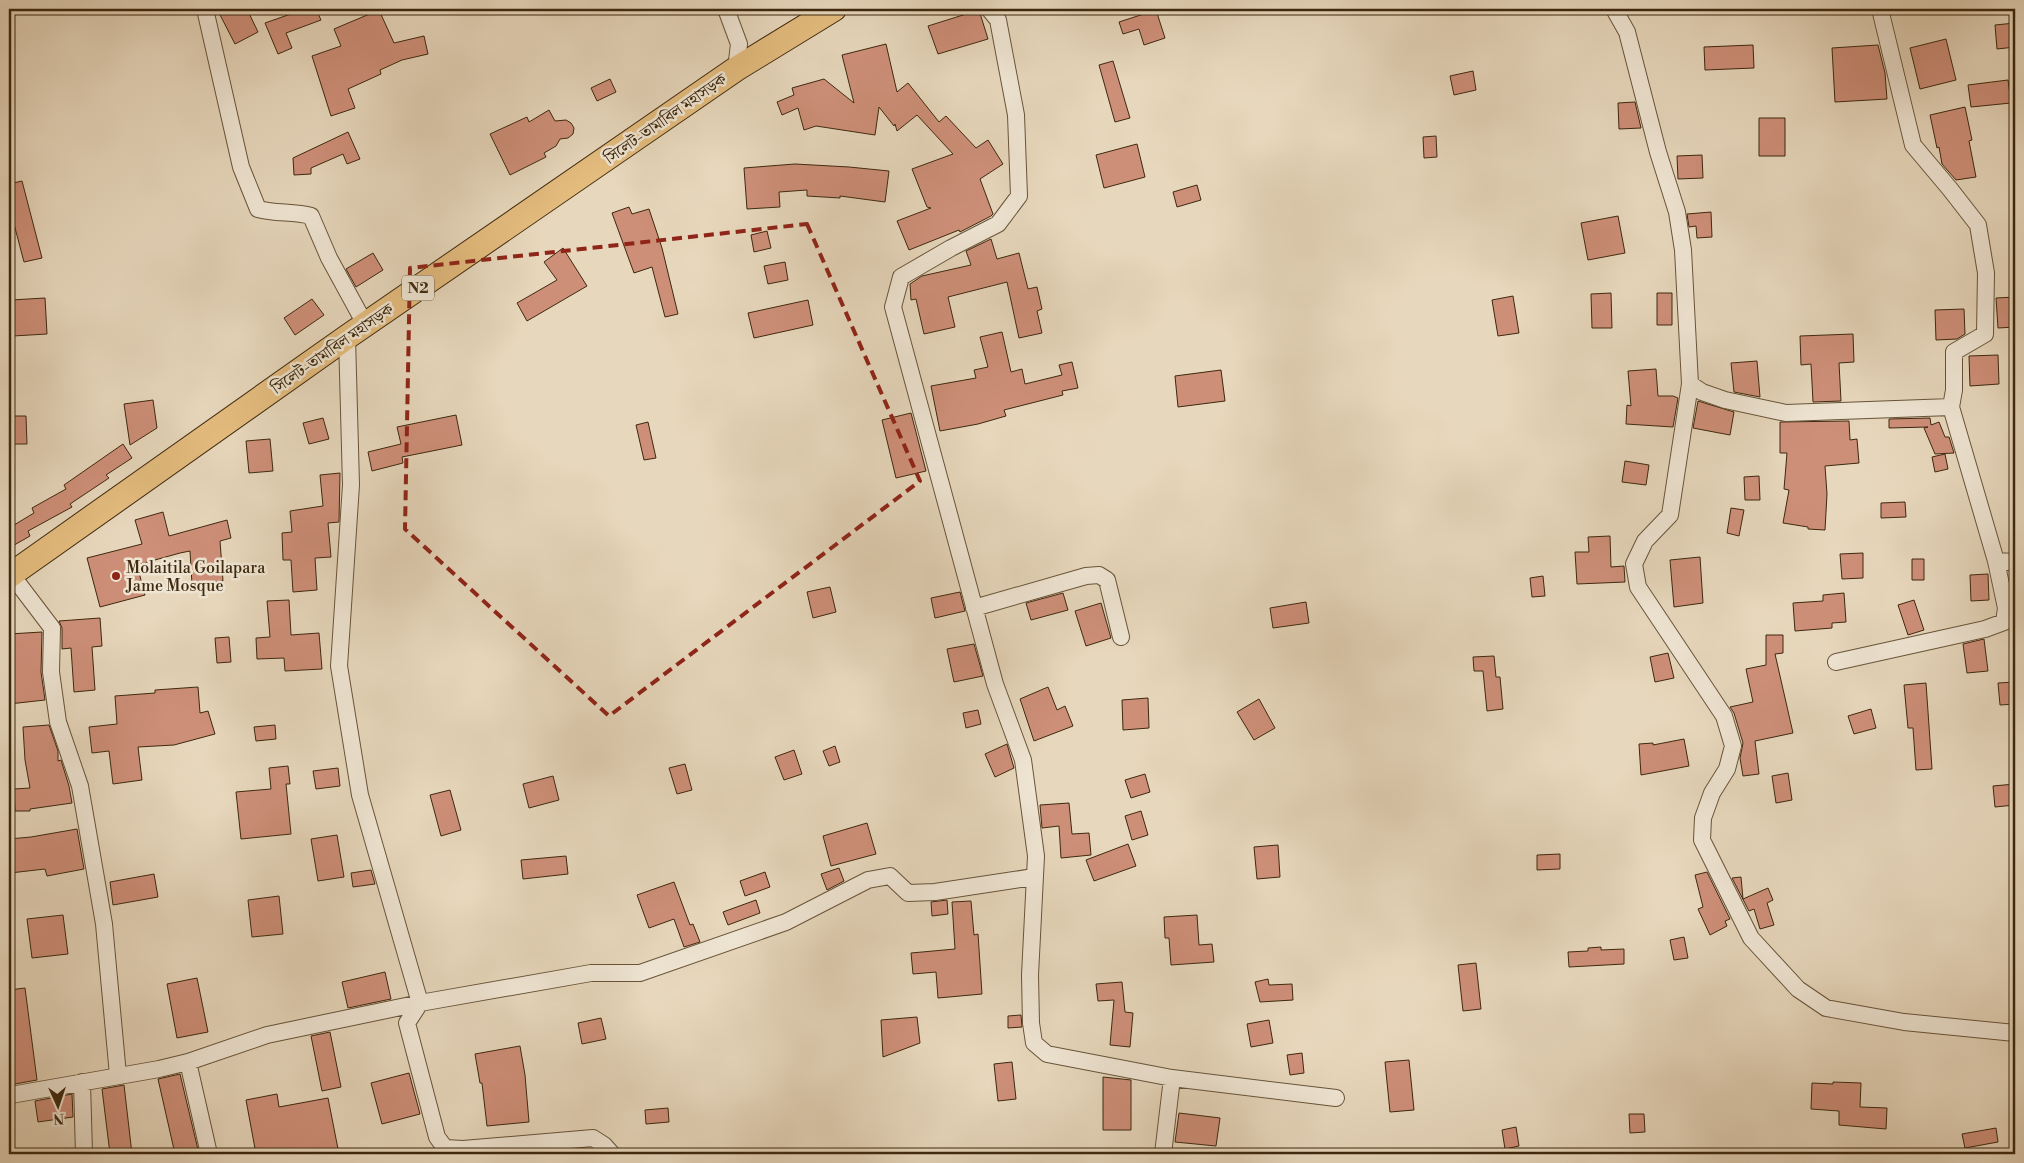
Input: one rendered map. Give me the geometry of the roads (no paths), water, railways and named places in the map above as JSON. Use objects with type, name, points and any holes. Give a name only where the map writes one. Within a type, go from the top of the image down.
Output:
[{"type":"highway","name":"সিলেট-তামাবিল মহাসড়ক","points":[[10,574],[356,330],[736,69],[834,9]]},
{"type":"street","points":[[205,9],[242,167],[252,197],[258,209],[273,213],[299,213],[312,216],[356,330],[351,485],[339,666],[360,795],[420,1003],[407,1023],[437,1137],[445,1148],[463,1149],[594,1138],[612,1154]]},
{"type":"street","points":[[726,9],[738,44],[736,69]]},
{"type":"street","points":[[988,9],[998,20],[1016,115],[1020,196],[998,224],[901,277],[893,307],[995,684],[1023,760],[1036,856],[1030,975],[1030,1023],[1034,1043],[1047,1054],[1172,1078],[1336,1098]]},
{"type":"street","points":[[1614,9],[1627,32],[1658,152],[1677,212],[1683,250],[1690,384],[1670,515],[1645,541],[1634,564],[1638,587],[1724,716],[1733,746],[1727,770],[1712,793],[1703,818],[1702,840],[1752,938],[1798,989],[1826,1008],[1904,1022],[2015,1033]]},
{"type":"street","points":[[1836,662],[2010,622],[1996,561],[1951,407],[1954,390],[1954,352],[1985,334],[1986,273],[1978,225],[1914,145],[1880,9]]},
{"type":"street","points":[[1690,384],[1702,392],[1725,400],[1786,413],[1951,407]]},
{"type":"street","points":[[1996,561],[2015,562]]},
{"type":"street","points":[[10,574],[52,628],[51,672],[58,722],[80,786],[104,924],[118,1075]]},
{"type":"street","points":[[974,608],[1086,576],[1099,575],[1106,580],[1121,637]]},
{"type":"street","points":[[11,1095],[188,1062],[267,1036],[420,1003],[591,973],[640,973],[786,922],[868,880],[890,876],[908,893],[935,892],[1034,877]]},
{"type":"street","points":[[188,1062],[209,1154]]},
{"type":"street","points":[[1163,1154],[1172,1078]]},
{"type":"street","points":[[82,1082],[84,1154]]},
{"type":"place","name":"Molaitila Goilapara Jame Mosque","points":[[116,576]]}]
